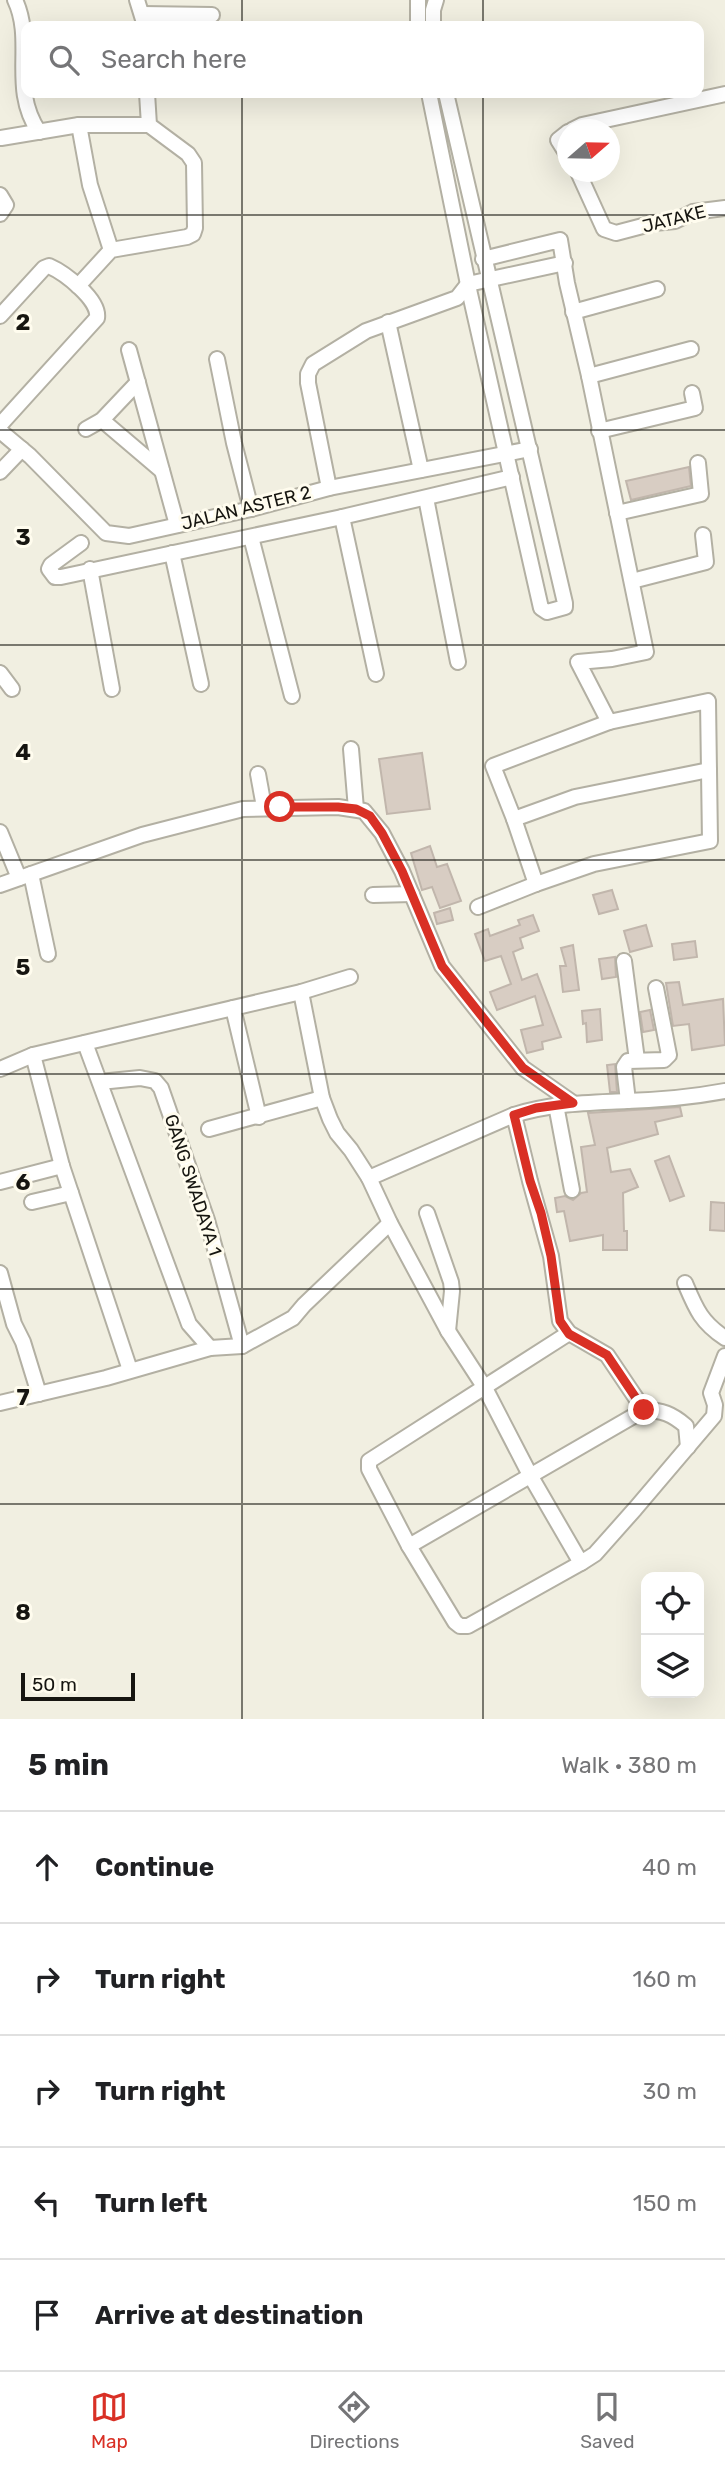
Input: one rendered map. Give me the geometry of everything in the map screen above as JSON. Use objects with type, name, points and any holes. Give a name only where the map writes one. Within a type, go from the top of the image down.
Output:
[{"type":"street","points":[[15,0],[21,21]]},
{"type":"street","points":[[418,21],[417,2],[434,5]]},
{"type":"street","points":[[141,13],[212,15]]},
{"type":"street","points":[[617,119],[725,94]]},
{"type":"street","points":[[24,98],[31,119],[39,132]]},
{"type":"street","points":[[147,98],[149,125]]},
{"type":"street","points":[[430,98],[468,284],[541,608],[547,612],[565,607],[447,98]]},
{"type":"street","points":[[79,125],[90,185],[111,250]]},
{"type":"street","points":[[1,138],[79,125],[149,125],[188,154],[194,163],[193,234],[111,250],[78,286]]},
{"type":"street","name":"JATAKE","points":[[583,182],[604,229],[609,232],[616,233],[654,223],[675,221],[693,212],[725,208]]},
{"type":"street","points":[[0,195],[6,205],[0,214]]},
{"type":"street","points":[[483,259],[560,240],[646,652],[578,662],[608,722]]},
{"type":"street","points":[[329,488],[308,374],[313,365],[366,331],[457,298],[468,284],[565,262]]},
{"type":"street","points":[[0,316],[44,268],[49,266],[78,286],[96,305],[97,318],[0,425]]},
{"type":"street","points":[[573,312],[657,289]]},
{"type":"street","points":[[457,298],[473,306],[493,300]]},
{"type":"street","points":[[388,322],[421,470]]},
{"type":"street","points":[[589,376],[691,349]]},
{"type":"street","points":[[129,350],[177,525]]},
{"type":"street","points":[[217,359],[251,509]]},
{"type":"street","points":[[86,429],[102,420],[138,382]]},
{"type":"street","points":[[599,432],[695,408],[692,393]]},
{"type":"street","points":[[102,420],[162,472]]},
{"type":"street","name":"JALAN ASTER 2","points":[[0,431],[22,449],[106,533],[129,536],[251,509],[329,488],[530,449]]},
{"type":"street","points":[[0,472],[22,449]]},
{"type":"street","points":[[617,513],[701,494],[698,463]]},
{"type":"street","points":[[81,543],[51,565],[49,569],[55,577],[251,537],[512,477]]},
{"type":"street","points":[[426,498],[458,662]]},
{"type":"street","points":[[342,517],[376,674]]},
{"type":"street","points":[[632,581],[706,562],[703,535]]},
{"type":"street","points":[[251,537],[292,696]]},
{"type":"street","points":[[172,553],[201,684]]},
{"type":"street","points":[[90,569],[112,689]]},
{"type":"street","points":[[0,673],[12,690]]},
{"type":"street","points":[[478,907],[594,864],[710,841],[708,701],[608,722],[493,766],[536,884]]},
{"type":"street","points":[[351,749],[356,809]]},
{"type":"street","points":[[514,819],[575,797],[709,770]]},
{"type":"street","points":[[258,774],[264,807]]},
{"type":"street","points":[[0,885],[167,827],[233,811],[264,807],[356,809],[370,816],[382,833],[412,894],[442,966],[523,1068],[573,1103]]},
{"type":"street","points":[[0,832],[25,876],[38,907],[48,954]]},
{"type":"street","points":[[373,895],[412,894]]},
{"type":"street","points":[[625,961],[637,1060]]},
{"type":"street","points":[[0,1069],[33,1055],[301,992],[350,977]]},
{"type":"street","points":[[628,1101],[624,1067],[628,1061],[669,1058],[656,988]]},
{"type":"street","points":[[301,992],[322,1098],[337,1133],[369,1178],[448,1331],[485,1388],[530,1475],[581,1563]]},
{"type":"street","points":[[233,1008],[259,1117]]},
{"type":"street","points":[[85,1042],[189,1324],[210,1348]]},
{"type":"street","points":[[33,1055],[62,1166],[130,1370]]},
{"type":"street","name":"GANG SWADAYA 1","points":[[100,1082],[140,1078],[155,1081],[161,1088],[207,1220],[242,1346]]},
{"type":"street","points":[[369,1178],[536,1108],[573,1103],[693,1097],[725,1091]]},
{"type":"street","points":[[209,1129],[322,1098]]},
{"type":"street","points":[[556,1105],[572,1190]]},
{"type":"street","points":[[514,1115],[551,1256],[560,1321],[569,1334],[607,1355],[644,1410]]},
{"type":"street","points":[[0,1182],[62,1166]]},
{"type":"street","points":[[32,1202],[71,1194]]},
{"type":"street","points":[[427,1213],[451,1282],[448,1331]]},
{"type":"street","points":[[0,1403],[210,1348],[242,1346],[293,1318],[390,1223]]},
{"type":"street","points":[[0,1273],[13,1324],[23,1342],[39,1394]]},
{"type":"street","points":[[685,1283],[698,1314],[708,1327],[725,1338]]},
{"type":"street","points":[[569,1334],[369,1461],[373,1481],[409,1546],[460,1626],[468,1626],[595,1554],[714,1416],[715,1405],[711,1393],[725,1356]]},
{"type":"street","points":[[409,1546],[644,1410],[658,1410],[672,1415],[685,1426],[688,1447]]},
{"type":"building","points":[[689,467],[691,486],[631,500],[626,481]]},
{"type":"building","points":[[422,753],[430,809],[387,814],[379,759]]},
{"type":"building","points":[[430,846],[437,867],[447,864],[461,901],[440,908],[432,887],[422,890],[411,853]]},
{"type":"building","points":[[612,890],[618,909],[599,914],[593,895]]},
{"type":"building","points":[[450,908],[453,920],[437,924],[434,913]]},
{"type":"building","points":[[533,915],[539,931],[520,938],[523,948],[513,952],[522,980],[537,974],[561,1037],[542,1042],[543,1049],[527,1053],[521,1030],[543,1025],[535,996],[497,1010],[490,992],[511,984],[501,956],[485,961],[475,934],[488,929],[490,936],[520,925],[518,920]]},
{"type":"building","points":[[646,925],[652,946],[630,952],[624,931]]},
{"type":"building","points":[[695,941],[697,957],[674,960],[672,944]]},
{"type":"building","points":[[573,945],[579,990],[563,992],[560,966],[566,966],[561,948]]},
{"type":"building","points":[[615,957],[616,977],[602,979],[599,959]]},
{"type":"building","points":[[679,982],[683,1005],[723,999],[725,1045],[692,1050],[689,1024],[673,1026],[666,983]]},
{"type":"building","points":[[600,1009],[602,1040],[587,1042],[582,1011]]},
{"type":"building","points":[[650,1010],[654,1030],[643,1032],[640,1012]]},
{"type":"building","points":[[615,1064],[617,1092],[610,1092],[607,1065]]},
{"type":"building","points":[[680,1107],[682,1116],[655,1122],[658,1134],[607,1148],[611,1172],[630,1169],[638,1187],[623,1193],[627,1250],[603,1250],[603,1235],[570,1241],[564,1211],[557,1212],[555,1198],[565,1196],[573,1200],[581,1193],[587,1192],[581,1147],[595,1145],[588,1113]]},
{"type":"building","points":[[669,1156],[684,1196],[670,1201],[655,1161]]},
{"type":"building","points":[[711,1202],[725,1203],[725,1231],[710,1230]]},
{"type":"route","points":[[280,807],[338,807],[364,811],[370,816],[402,871],[442,966],[523,1068],[573,1103],[536,1108],[514,1115],[551,1256],[560,1321],[569,1334],[607,1355],[644,1410]]}]
